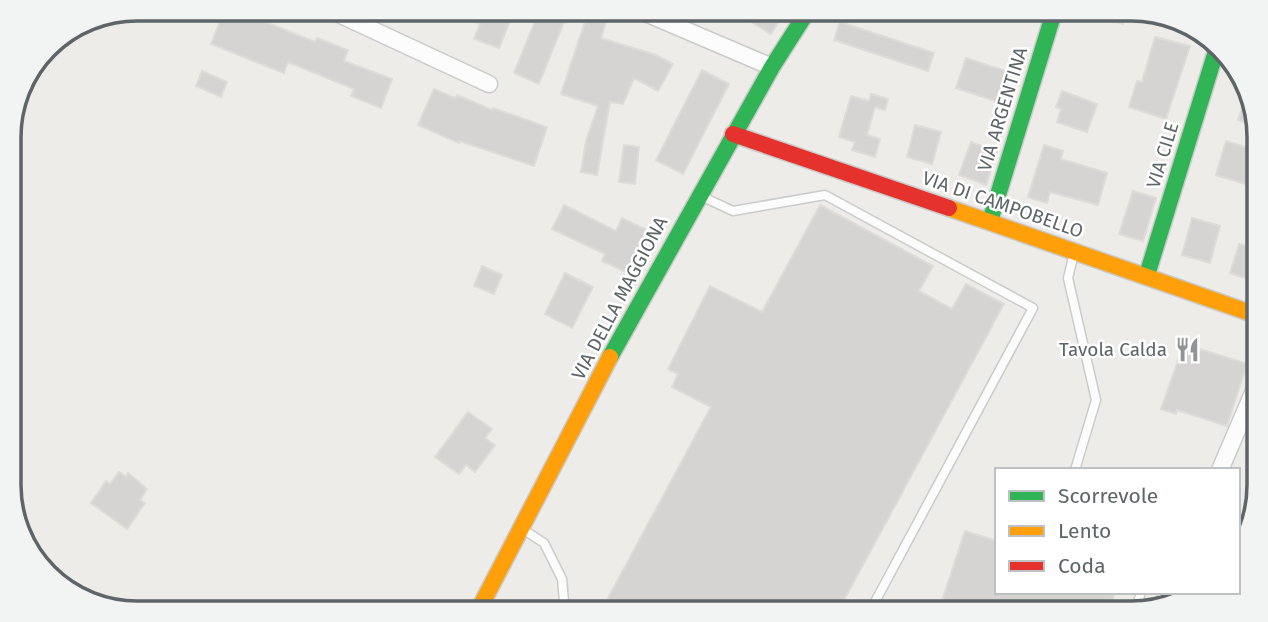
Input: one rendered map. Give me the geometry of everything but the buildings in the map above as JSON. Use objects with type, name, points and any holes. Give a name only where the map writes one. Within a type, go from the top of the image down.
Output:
[{"type":"street","points":[[354,21],[489,84]]},
{"type":"street","points":[[665,21],[772,66]]},
{"type":"street","name":"VIA DELLA MAGGIONA","points":[[483,601],[632,316],[772,66],[801,21]]},
{"type":"street","name":"VIA ARGENTINA","points":[[990,221],[1051,21]]},
{"type":"street","name":"VIA CILE","points":[[1147,275],[1214,57]]},
{"type":"street","name":"VIA DI CAMPOBELLO","points":[[733,134],[1247,312]]},
{"type":"street","points":[[1221,468],[1247,407]]},
{"type":"lane","points":[[699,195],[733,211],[825,195],[1033,308],[875,601]]},
{"type":"lane","points":[[1074,250],[1068,278],[1096,400],[1076,468]]},
{"type":"lane","points":[[521,529],[544,543],[562,579],[564,601]]},
{"type":"traffic: fast","points":[[610,357],[772,67],[801,21]]},
{"type":"traffic: fast","points":[[990,221],[1051,21]]},
{"type":"traffic: fast","points":[[1147,275],[1214,57]]},
{"type":"traffic: slow","points":[[949,208],[1247,312]]},
{"type":"traffic: slow","points":[[483,601],[610,357]]},
{"type":"traffic: jam","points":[[733,134],[949,208]]},
{"type":"place","name":"Tavola Calda","points":[[1187,349]]}]
